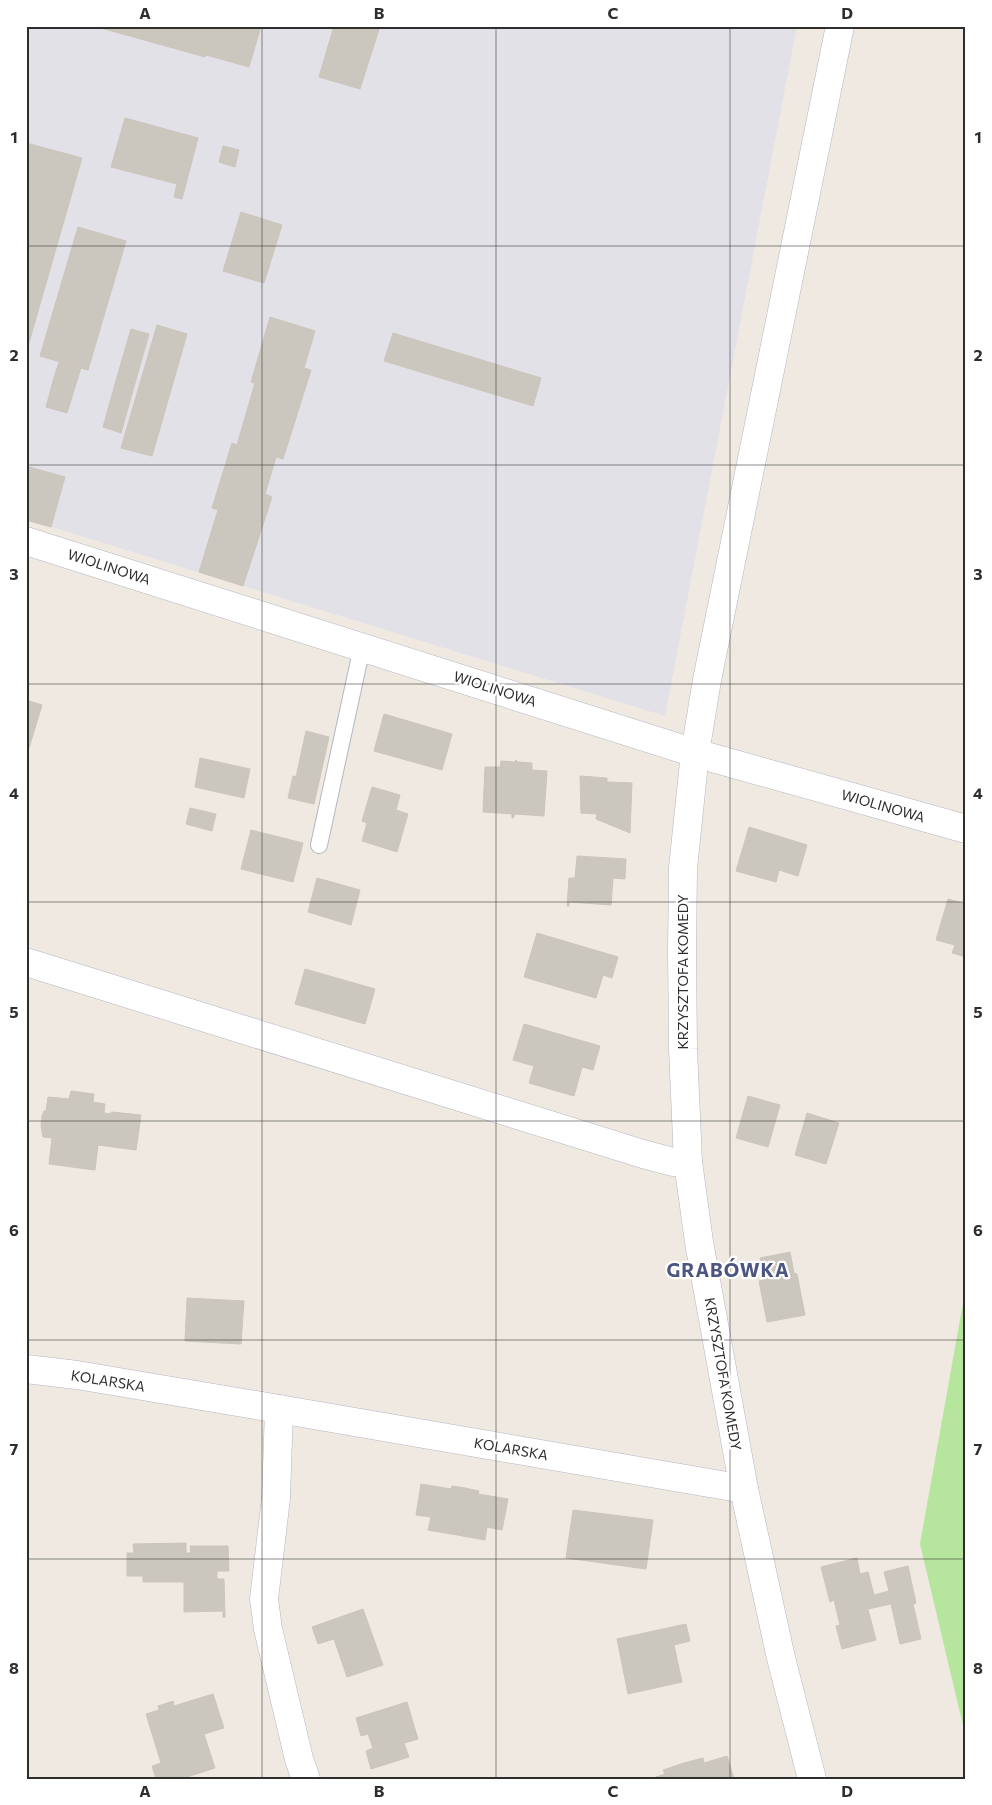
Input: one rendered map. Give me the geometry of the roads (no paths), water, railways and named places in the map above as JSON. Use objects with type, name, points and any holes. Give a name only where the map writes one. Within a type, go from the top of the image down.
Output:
[{"type":"street","name":"KRZYSZTOFA KOMEDY","points":[[812,1779],[781,1658],[744,1489],[699,1242],[688,1162],[683,1049],[682,908],[683,868],[695,753],[709,671],[840,26]]},
{"type":"street","name":"WIOLINOWA","points":[[26,541],[695,753],[966,829]]},
{"type":"street","points":[[26,962],[652,1157],[673,1162],[688,1162]]},
{"type":"street","name":"KOLARSKA","points":[[26,1369],[279,1409],[744,1489]]},
{"type":"street","points":[[279,1409],[276,1498],[264,1599],[270,1638],[299,1759],[306,1779]]},
{"type":"lane","points":[[319,845],[362,647]]},
{"type":"district","name":"GRABÓWKA","points":[[728,1270]]}]
